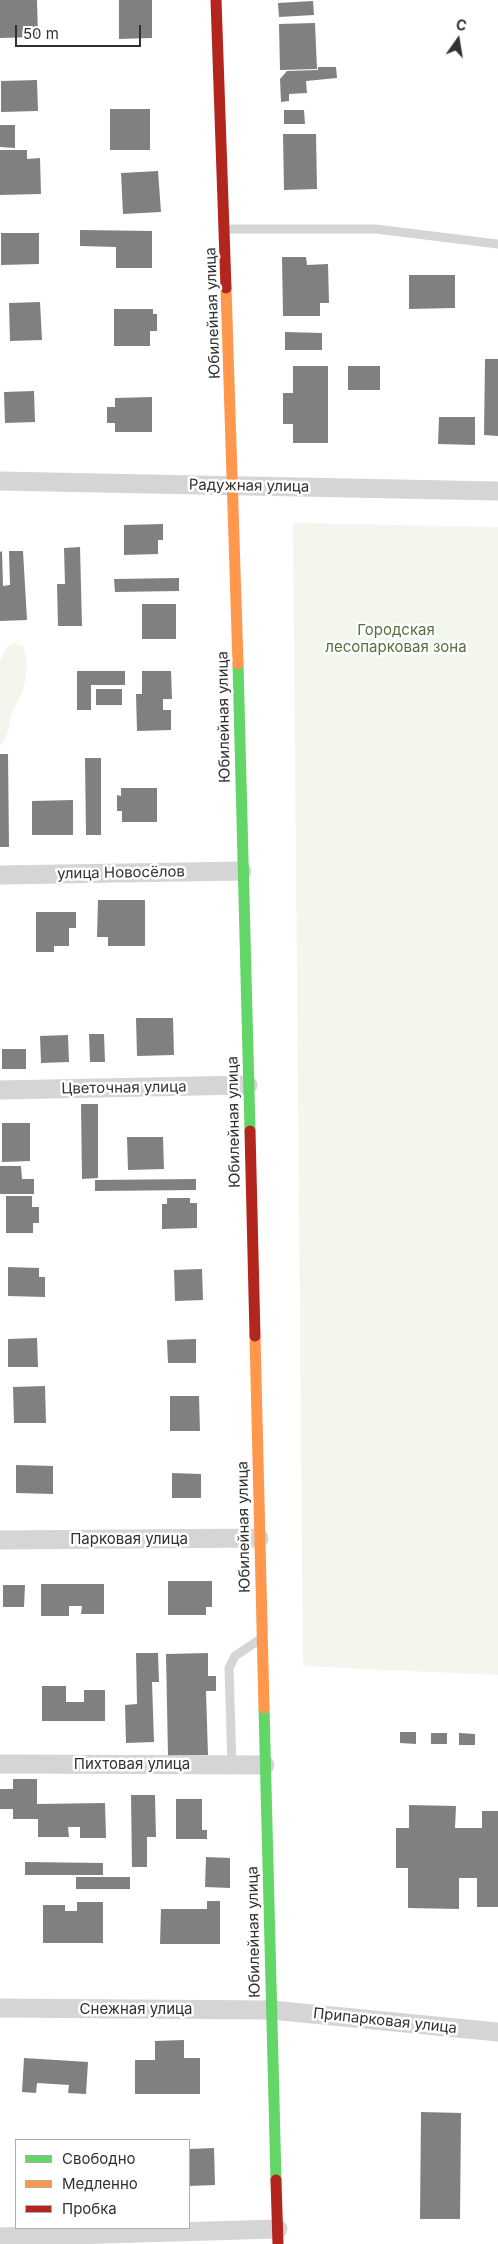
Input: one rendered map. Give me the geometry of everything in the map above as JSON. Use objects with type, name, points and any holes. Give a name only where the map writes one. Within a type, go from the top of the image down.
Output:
[{"type":"street","name":"Юбилейная улица","points":[[216,0],[233,485],[278,2237]]},
{"type":"street","name":"Радужная улица","points":[[0,481],[498,491]]},
{"type":"street","name":"улица Новосёлов","points":[[0,875],[242,871]]},
{"type":"street","name":"Цветочная улица","points":[[0,1090],[248,1085]]},
{"type":"street","name":"Парковая улица","points":[[0,1540],[259,1538]]},
{"type":"street","name":"Пихтовая улица","points":[[0,1764],[265,1765]]},
{"type":"street","name":"Снежная улица","points":[[0,2008],[271,2010]]},
{"type":"street","name":"Припарковая улица","points":[[271,2010],[498,2032]]},
{"type":"street","points":[[0,2237],[278,2237]]},
{"type":"lane","points":[[225,229],[376,229],[498,244]]},
{"type":"lane","points":[[232,1765],[229,1668],[234,1656],[262,1638]]},
{"type":"green space","name":"Городская лесопарковая зона","points":[[293,523],[498,527],[498,1675],[303,1666]]},
{"type":"green space","points":[[13,643],[23,646],[27,664],[26,677],[21,695],[12,713],[7,735],[0,746],[0,661],[7,647]]},
{"type":"building","points":[[0,0],[37,0],[38,37],[0,38]]},
{"type":"building","points":[[119,0],[152,0],[152,38],[119,39]]},
{"type":"building","points":[[313,1],[314,15],[279,17],[278,3]]},
{"type":"building","points":[[315,23],[317,69],[280,70],[279,24]]},
{"type":"building","points":[[318,67],[336,67],[337,78],[306,81],[307,93],[289,94],[289,101],[281,102],[280,79],[287,71],[318,70]]},
{"type":"building","points":[[37,80],[38,111],[1,112],[1,81]]},
{"type":"building","points":[[110,109],[150,109],[150,150],[110,150]]},
{"type":"building","points":[[284,110],[304,110],[305,124],[284,124]]},
{"type":"building","points":[[0,125],[15,125],[15,148],[0,147]]},
{"type":"building","points":[[283,134],[316,134],[317,189],[284,190]]},
{"type":"building","points":[[0,150],[27,150],[27,159],[40,158],[41,194],[0,195]]},
{"type":"building","points":[[158,171],[161,212],[123,214],[121,173]]},
{"type":"building","points":[[80,230],[152,231],[152,268],[116,268],[116,247],[80,246]]},
{"type":"building","points":[[1,233],[39,233],[39,264],[1,265]]},
{"type":"building","points":[[282,257],[306,257],[307,265],[328,264],[329,303],[320,303],[320,316],[283,316]]},
{"type":"building","points":[[409,275],[455,275],[455,308],[409,309]]},
{"type":"building","points":[[40,302],[42,340],[10,341],[9,303]]},
{"type":"building","points":[[114,309],[153,309],[153,314],[157,314],[157,331],[150,331],[150,346],[114,346]]},
{"type":"building","points":[[285,332],[322,333],[322,350],[285,350]]},
{"type":"building","points":[[485,359],[498,359],[498,436],[484,435]]},
{"type":"building","points":[[293,366],[328,366],[328,443],[293,443],[293,424],[283,424],[283,393],[293,393]]},
{"type":"building","points":[[348,366],[380,366],[380,390],[348,390]]},
{"type":"building","points":[[34,391],[35,422],[5,423],[4,392]]},
{"type":"building","points":[[152,397],[152,432],[115,432],[115,423],[107,423],[107,407],[115,407],[115,398]]},
{"type":"building","points":[[439,417],[475,417],[475,445],[438,444]]},
{"type":"building","points":[[163,524],[163,540],[158,540],[158,554],[124,555],[124,525]]},
{"type":"building","points":[[80,547],[82,626],[58,626],[57,584],[65,584],[64,548]]},
{"type":"building","points":[[2,551],[3,586],[10,585],[9,551],[23,551],[27,620],[0,621],[0,552]]},
{"type":"building","points":[[179,578],[179,591],[115,592],[114,579]]},
{"type":"building","points":[[142,604],[176,604],[176,639],[142,639]]},
{"type":"building","points":[[77,671],[125,671],[125,685],[91,685],[91,710],[77,710]]},
{"type":"building","points":[[142,671],[171,671],[172,699],[163,699],[163,710],[171,710],[171,730],[137,731],[136,694],[142,694]]},
{"type":"building","points":[[96,689],[122,689],[122,705],[96,705]]},
{"type":"building","points":[[0,754],[8,754],[9,847],[0,847]]},
{"type":"building","points":[[85,758],[101,758],[101,835],[86,835]]},
{"type":"building","points":[[121,788],[157,788],[157,822],[122,822],[122,811],[117,811],[117,795],[121,796]]},
{"type":"building","points":[[73,800],[73,835],[32,835],[32,801]]},
{"type":"building","points":[[98,900],[145,900],[145,946],[108,946],[108,937],[97,937]]},
{"type":"building","points":[[36,912],[76,912],[76,928],[69,928],[69,946],[54,946],[54,952],[36,952]]},
{"type":"building","points":[[136,1018],[173,1018],[174,1055],[137,1056]]},
{"type":"building","points":[[89,1034],[104,1034],[105,1062],[90,1062]]},
{"type":"building","points":[[68,1035],[69,1062],[41,1063],[40,1036]]},
{"type":"building","points":[[2,1049],[26,1049],[26,1069],[2,1069]]},
{"type":"building","points":[[81,1104],[98,1104],[98,1178],[82,1179]]},
{"type":"building","points":[[2,1123],[30,1123],[30,1161],[2,1162]]},
{"type":"building","points":[[127,1137],[163,1137],[164,1169],[128,1170]]},
{"type":"building","points":[[0,1166],[21,1166],[22,1179],[34,1179],[34,1194],[0,1194]]},
{"type":"building","points":[[196,1179],[196,1190],[95,1191],[95,1180]]},
{"type":"building","points":[[6,1196],[32,1196],[32,1207],[39,1207],[39,1223],[33,1223],[33,1233],[6,1233]]},
{"type":"building","points":[[167,1198],[190,1198],[190,1203],[197,1203],[197,1228],[162,1229],[162,1204],[167,1204]]},
{"type":"building","points":[[8,1267],[39,1268],[39,1277],[45,1277],[45,1297],[8,1296]]},
{"type":"building","points":[[202,1269],[203,1300],[175,1301],[174,1270]]},
{"type":"building","points":[[37,1338],[38,1367],[8,1367],[8,1339]]},
{"type":"building","points":[[196,1339],[196,1363],[168,1363],[167,1340]]},
{"type":"building","points":[[45,1386],[46,1423],[14,1423],[13,1387]]},
{"type":"building","points":[[170,1396],[199,1396],[200,1431],[170,1431]]},
{"type":"building","points":[[16,1465],[53,1466],[53,1494],[16,1493]]},
{"type":"building","points":[[172,1473],[201,1474],[201,1498],[172,1498]]},
{"type":"building","points":[[168,1581],[212,1581],[212,1607],[206,1607],[206,1615],[168,1615]]},
{"type":"building","points":[[41,1584],[104,1584],[104,1614],[81,1614],[82,1606],[69,1606],[69,1616],[41,1616]]},
{"type":"building","points":[[3,1585],[25,1585],[24,1607],[3,1607]]},
{"type":"building","points":[[136,1653],[158,1653],[159,1682],[152,1682],[154,1742],[126,1743],[125,1705],[137,1704]]},
{"type":"building","points":[[208,1653],[208,1676],[216,1676],[216,1691],[206,1691],[208,1755],[168,1756],[166,1654]]},
{"type":"building","points":[[42,1686],[66,1686],[66,1702],[84,1702],[84,1690],[105,1690],[105,1721],[42,1721]]},
{"type":"building","points":[[400,1732],[416,1732],[416,1744],[400,1743]]},
{"type":"building","points":[[431,1733],[447,1733],[447,1744],[431,1744]]},
{"type":"building","points":[[459,1733],[475,1734],[475,1745],[459,1745]]},
{"type":"building","points":[[13,1779],[37,1779],[37,1804],[105,1803],[106,1838],[80,1838],[80,1827],[68,1827],[69,1837],[38,1837],[38,1819],[13,1819],[13,1809],[0,1809],[0,1789],[13,1789]]},
{"type":"building","points":[[131,1795],[155,1795],[156,1837],[147,1837],[147,1867],[132,1867]]},
{"type":"building","points":[[176,1799],[202,1799],[202,1830],[207,1830],[207,1839],[176,1839]]},
{"type":"building","points":[[409,1805],[456,1806],[455,1828],[482,1828],[482,1811],[498,1811],[498,1907],[477,1907],[477,1878],[459,1878],[459,1909],[408,1908],[408,1868],[396,1868],[396,1828],[409,1828]]},
{"type":"building","points":[[206,1857],[230,1858],[230,1888],[205,1887]]},
{"type":"building","points":[[25,1862],[103,1863],[103,1875],[25,1875]]},
{"type":"building","points":[[76,1877],[130,1877],[130,1889],[76,1889]]},
{"type":"building","points":[[207,1901],[220,1901],[220,1944],[160,1944],[161,1909],[207,1909]]},
{"type":"building","points":[[77,1902],[103,1902],[103,1943],[43,1943],[43,1905],[65,1905],[65,1911],[77,1911]]},
{"type":"building","points":[[184,2040],[184,2058],[200,2058],[200,2094],[135,2094],[135,2060],[155,2060],[155,2041]]},
{"type":"building","points":[[24,2058],[88,2062],[86,2094],[68,2093],[69,2085],[37,2083],[36,2093],[22,2092]]},
{"type":"building","points":[[421,2112],[461,2113],[460,2219],[420,2219]]},
{"type":"building","points":[[214,2148],[215,2185],[190,2186],[190,2149]]},
{"type":"traffic: fast","points":[[238,664],[250,1131]]},
{"type":"traffic: fast","points":[[264,1708],[276,2180]]},
{"type":"traffic: slow","points":[[226,288],[238,664]]},
{"type":"traffic: slow","points":[[255,1336],[264,1708]]},
{"type":"traffic: jam","points":[[216,0],[226,288]]},
{"type":"traffic: jam","points":[[250,1131],[255,1336]]},
{"type":"traffic: jam","points":[[276,2180],[278,2244]]}]
